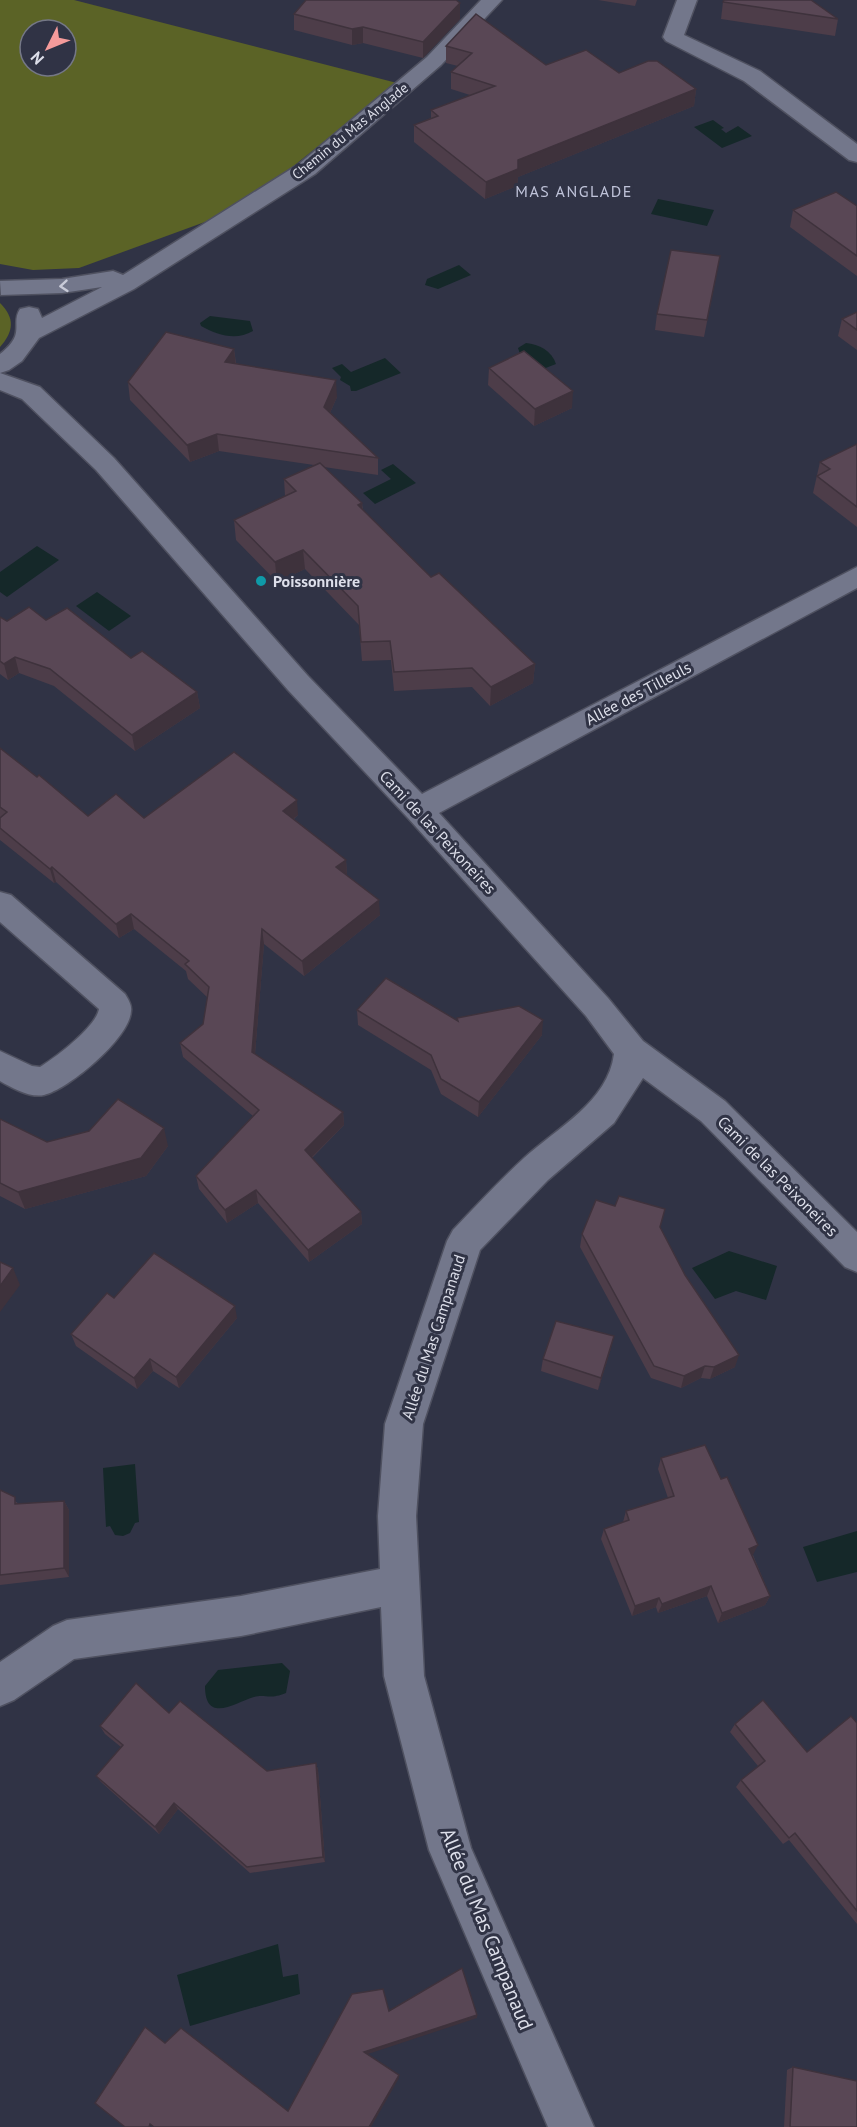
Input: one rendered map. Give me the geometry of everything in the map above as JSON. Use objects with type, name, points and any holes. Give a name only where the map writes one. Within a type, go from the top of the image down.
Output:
[{"type":"street","name":"Chemin du Mas Anglade","points":[[16,350],[126,284],[160,260],[307,169],[434,61],[492,0]]},
{"type":"street","points":[[687,0],[673,36],[752,76],[857,155]]},
{"type":"street","name":"Chemin du Mas Anglade","points":[[1,287],[62,286],[108,280],[160,260]]},
{"type":"street","name":"Cami de las Peixoneires","points":[[1,287],[16,296],[27,307],[31,320],[16,350],[31,393]]},
{"type":"street","name":"Cami de las Peixoneires","points":[[0,381],[31,393],[105,464],[298,683],[419,810],[597,1007],[631,1051],[713,1111],[857,1256]]},
{"type":"street","name":"Allée des Tilleuls","points":[[419,810],[857,576]]},
{"type":"street","points":[[0,904],[114,1003],[116,1014],[108,1025],[58,1074],[44,1081],[31,1081],[0,1065]]},
{"type":"street","name":"Allée du Mas Campanaud","points":[[571,2127],[450,1850],[404,1676],[397,1516],[404,1424],[465,1241],[536,1169],[602,1113],[628,1074],[631,1051]]},
{"type":"street","points":[[0,1686],[67,1640],[241,1616],[400,1584]]},
{"type":"green space","points":[[0,0],[74,0],[397,83],[291,168],[224,215],[79,268],[33,270],[0,264]]},
{"type":"green space","points":[[0,303],[8,314],[11,325],[0,347]]},
{"type":"shaded area","points":[[713,120],[724,128],[721,129],[726,133],[738,126],[752,136],[722,148],[694,127]]},
{"type":"shaded area","points":[[658,199],[714,210],[707,226],[651,214]]},
{"type":"shaded area","points":[[459,265],[471,275],[438,289],[425,285],[427,279]]},
{"type":"shaded area","points":[[210,316],[250,321],[253,331],[240,336],[227,336],[213,332],[201,326],[200,323]]},
{"type":"shaded area","points":[[526,343],[544,349],[556,364],[543,369],[521,357],[518,348]]},
{"type":"shaded area","points":[[385,358],[401,373],[356,391],[351,391],[350,386],[340,380],[341,377],[332,368],[342,364],[351,372]]},
{"type":"shaded area","points":[[393,464],[416,483],[375,504],[363,493],[391,479],[381,470]]},
{"type":"shaded area","points":[[37,546],[59,560],[7,597],[0,592],[0,572]]},
{"type":"shaded area","points":[[97,592],[131,616],[109,631],[76,606]]},
{"type":"shaded area","points":[[729,1251],[777,1266],[766,1300],[736,1291],[715,1299],[692,1268]]},
{"type":"shaded area","points":[[135,1464],[139,1522],[135,1523],[130,1533],[123,1536],[115,1535],[110,1526],[106,1527],[103,1468]]},
{"type":"shaded area","points":[[857,1531],[857,1572],[817,1582],[803,1547]]},
{"type":"shaded area","points":[[282,1663],[290,1671],[286,1693],[254,1697],[223,1708],[210,1705],[206,1698],[205,1686],[218,1670]]},
{"type":"shaded area","points":[[278,1944],[283,1977],[298,1974],[300,1994],[190,2026],[177,1975]]},
{"type":"building","points":[[306,0],[456,0],[460,3],[423,42],[363,27],[352,29],[294,14]]},
{"type":"building","points":[[724,0],[811,0],[838,19],[723,2]]},
{"type":"building","points":[[476,14],[546,65],[586,50],[619,73],[648,61],[657,61],[696,89],[518,160],[518,169],[486,182],[414,125],[438,116],[431,110],[495,86],[451,72],[472,53],[446,46]]},
{"type":"building","points":[[836,192],[857,206],[857,256],[793,210]]},
{"type":"building","points":[[671,250],[720,256],[707,320],[657,314]]},
{"type":"building","points":[[857,312],[857,330],[842,319]]},
{"type":"building","points":[[166,332],[234,349],[225,362],[336,380],[324,407],[378,458],[217,434],[187,445],[128,382]]},
{"type":"building","points":[[524,351],[573,391],[535,409],[489,368]]},
{"type":"building","points":[[857,444],[857,507],[817,476],[830,469],[820,462]]},
{"type":"building","points":[[320,463],[362,503],[358,505],[431,577],[439,573],[535,664],[491,687],[472,668],[394,672],[390,641],[361,642],[358,606],[303,550],[275,562],[234,520],[296,491],[284,479]]},
{"type":"building","points":[[29,607],[46,620],[67,608],[131,658],[142,651],[197,692],[132,735],[50,669],[15,657],[4,664],[0,661],[0,617],[7,621]]},
{"type":"building","points":[[0,748],[37,777],[39,775],[88,816],[116,794],[144,818],[234,752],[297,800],[283,811],[346,860],[336,867],[379,900],[302,961],[262,929],[252,1052],[343,1112],[305,1150],[361,1212],[308,1250],[256,1190],[225,1210],[196,1176],[259,1110],[180,1043],[203,1024],[209,987],[185,964],[189,961],[131,914],[116,924],[52,867],[50,869],[0,828],[0,818],[7,812],[0,807]]},
{"type":"building","points":[[386,978],[458,1021],[457,1018],[519,1006],[543,1020],[479,1102],[441,1079],[431,1055],[357,1010]]},
{"type":"building","points":[[118,1099],[164,1128],[141,1158],[18,1192],[0,1183],[0,1119],[47,1142],[89,1131]]},
{"type":"building","points":[[619,1196],[665,1209],[660,1227],[685,1275],[739,1355],[714,1367],[705,1366],[684,1376],[654,1366],[582,1234],[596,1200],[615,1206]]},
{"type":"building","points":[[154,1253],[235,1306],[176,1377],[150,1359],[134,1378],[71,1334],[107,1293],[114,1298]]},
{"type":"building","points":[[0,1262],[13,1268],[0,1286]]},
{"type":"building","points":[[556,1321],[614,1336],[601,1378],[543,1359]]},
{"type":"building","points":[[705,1445],[721,1479],[727,1477],[758,1545],[749,1549],[770,1596],[722,1613],[711,1586],[662,1604],[659,1598],[635,1606],[604,1529],[629,1520],[626,1511],[674,1496],[661,1458]]},
{"type":"building","points":[[0,1490],[15,1497],[15,1504],[64,1501],[64,1568],[0,1575]]},
{"type":"building","points":[[136,1683],[169,1713],[180,1701],[267,1771],[316,1763],[323,1857],[247,1867],[174,1803],[155,1827],[96,1776],[123,1745],[100,1726]]},
{"type":"building","points":[[763,1700],[807,1752],[851,1716],[857,1723],[857,1911],[795,1833],[789,1838],[741,1780],[765,1761],[735,1724]]},
{"type":"building","points":[[462,1968],[477,2015],[364,2052],[399,2075],[369,2127],[154,2127],[150,2124],[149,2127],[125,2127],[95,2103],[145,2027],[165,2043],[181,2028],[288,2111],[352,1994],[383,1989],[389,2011]]},
{"type":"building","points":[[793,2067],[857,2081],[857,2127],[790,2127]]},
{"type":"place","name":"Poissonnière","points":[[261,581]]},
{"type":"district","name":"MAS ANGLADE","points":[[574,191]]}]
